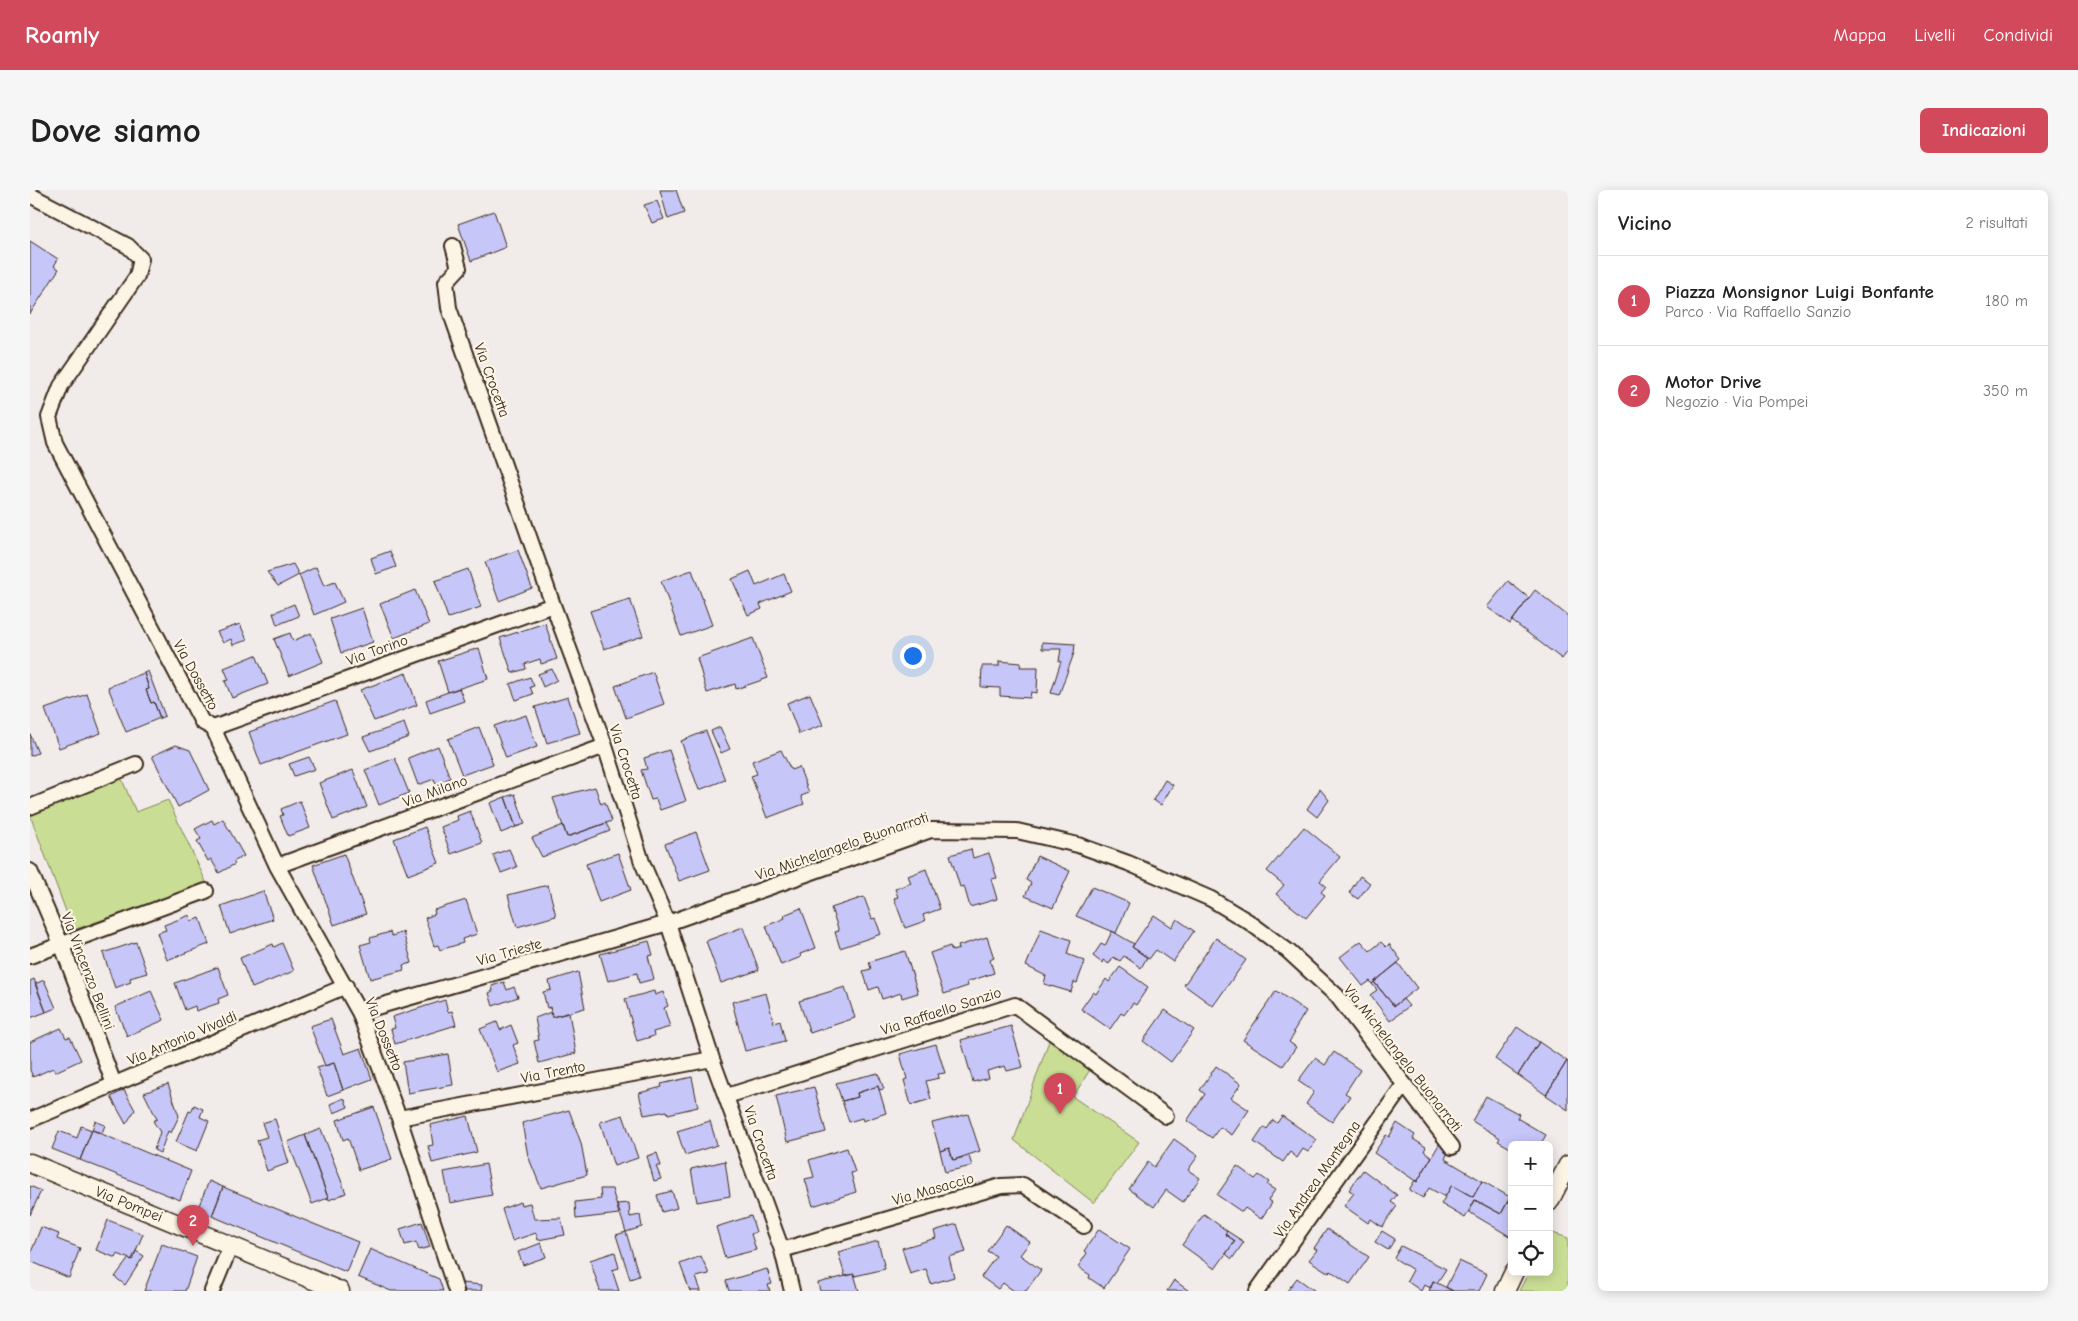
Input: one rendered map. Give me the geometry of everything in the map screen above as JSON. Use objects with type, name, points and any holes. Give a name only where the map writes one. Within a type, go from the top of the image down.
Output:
[{"type":"street","name":"Via Dossetto","points":[[30,195],[128,246],[141,259],[137,276],[61,386],[49,417],[56,444],[202,722],[213,728],[277,866],[359,1012],[399,1118],[456,1291]]},
{"type":"street","name":"Via Crocetta","points":[[453,246],[459,268],[446,282],[449,308],[553,605],[605,746],[642,862],[668,923],[712,1059],[782,1250],[792,1291]]},
{"type":"street","name":"Via Torino","points":[[213,728],[553,605]]},
{"type":"street","name":"Via Milano","points":[[277,866],[605,746]]},
{"type":"street","points":[[30,807],[136,764]]},
{"type":"street","name":"Via Michelangelo Buonarroti","points":[[668,923],[931,830],[1017,831],[1078,845],[1128,863],[1212,899],[1249,922],[1288,951],[1337,996],[1452,1147]]},
{"type":"street","name":"Via Vincenzo Bellini","points":[[30,871],[62,946],[114,1084]]},
{"type":"street","points":[[30,956],[62,946],[206,891]]},
{"type":"street","name":"Via Trieste","points":[[359,1012],[668,923]]},
{"type":"street","name":"Via Antonio Vivaldi","points":[[30,1120],[346,986]]},
{"type":"street","name":"Via Raffaello Sanzio","points":[[727,1096],[1015,1005],[1166,1116]]},
{"type":"street","name":"Via Trento","points":[[399,1118],[712,1059]]},
{"type":"street","name":"Via Andrea Mantegna","points":[[1257,1291],[1404,1086]]},
{"type":"street","name":"Via Pompei","points":[[30,1163],[340,1291]]},
{"type":"street","points":[[1553,1194],[1568,1165]]},
{"type":"street","name":"Via Masaccio","points":[[782,1250],[1001,1186],[1023,1184],[1084,1226]]},
{"type":"street","points":[[212,1291],[231,1245]]},
{"type":"street","points":[[1505,1291],[1512,1276]]},
{"type":"green space","points":[[120,775],[136,812],[168,800],[207,884],[73,930],[30,815]]},
{"type":"green space","points":[[1050,1038],[1091,1068],[1073,1097],[1139,1142],[1094,1203],[1014,1140]]},
{"type":"green space","points":[[1553,1233],[1568,1238],[1568,1291],[1519,1291],[1527,1276],[1553,1276]]},
{"type":"building","points":[[660,190],[676,190],[684,213],[668,219]]},
{"type":"building","points":[[657,201],[664,219],[652,223],[644,205]]},
{"type":"building","points":[[494,211],[506,247],[471,261],[458,224]]},
{"type":"building","points":[[30,241],[58,259],[54,266],[59,269],[30,314]]},
{"type":"building","points":[[518,550],[532,588],[499,601],[485,562]]},
{"type":"building","points":[[390,551],[396,567],[376,574],[371,558]]},
{"type":"building","points":[[293,564],[299,575],[278,586],[267,572]]},
{"type":"building","points":[[316,567],[324,586],[335,582],[344,602],[314,615],[299,575]]},
{"type":"building","points":[[468,569],[481,607],[448,618],[435,581]]},
{"type":"building","points":[[692,570],[712,625],[681,636],[661,581]]},
{"type":"building","points":[[750,571],[756,586],[784,574],[791,591],[760,604],[762,609],[748,615],[732,579]]},
{"type":"building","points":[[1508,581],[1529,598],[1510,624],[1487,607]]},
{"type":"building","points":[[415,590],[429,624],[394,638],[380,604]]},
{"type":"building","points":[[1535,590],[1568,616],[1568,651],[1562,659],[1512,621]]},
{"type":"building","points":[[630,599],[643,636],[604,649],[590,611]]},
{"type":"building","points":[[294,604],[299,616],[277,625],[273,613]]},
{"type":"building","points":[[362,608],[373,642],[341,653],[330,619]]},
{"type":"building","points":[[545,623],[557,659],[541,664],[540,659],[525,664],[526,669],[512,673],[500,638]]},
{"type":"building","points":[[240,624],[247,640],[233,645],[231,639],[223,643],[217,632]]},
{"type":"building","points":[[290,633],[293,641],[311,633],[323,662],[289,676],[274,639]]},
{"type":"building","points":[[753,638],[768,678],[736,689],[735,684],[707,693],[697,658]]},
{"type":"building","points":[[1042,642],[1075,644],[1074,653],[1059,695],[1051,693],[1061,661],[1059,661],[1061,649],[1042,649]]},
{"type":"building","points":[[479,648],[488,679],[448,692],[438,661]]},
{"type":"building","points":[[256,655],[268,684],[232,698],[225,681],[229,680],[224,668]]},
{"type":"building","points":[[999,661],[1021,663],[1020,667],[1038,667],[1037,693],[1031,692],[1030,698],[1000,696],[1000,688],[981,687],[982,666],[999,666]]},
{"type":"building","points":[[552,669],[557,680],[543,687],[538,674]]},
{"type":"building","points":[[148,671],[165,716],[160,718],[154,702],[151,703],[146,690],[149,689],[144,673]]},
{"type":"building","points":[[653,672],[664,704],[626,718],[615,686]]},
{"type":"building","points":[[144,673],[149,689],[146,690],[151,703],[154,702],[160,718],[126,732],[108,687]]},
{"type":"building","points":[[406,673],[417,705],[374,721],[360,690]]},
{"type":"building","points":[[530,677],[534,686],[530,687],[533,694],[516,700],[510,684]]},
{"type":"building","points":[[459,688],[464,701],[430,713],[426,700]]},
{"type":"building","points":[[87,694],[101,733],[59,748],[45,709]]},
{"type":"building","points":[[810,694],[823,725],[799,734],[787,703]]},
{"type":"building","points":[[568,697],[580,733],[547,743],[535,707]]},
{"type":"building","points":[[335,701],[347,734],[261,765],[249,732]]},
{"type":"building","points":[[526,715],[537,747],[506,758],[494,726]]},
{"type":"building","points":[[404,723],[409,737],[370,751],[363,737]]},
{"type":"building","points":[[479,727],[493,764],[462,775],[448,739]]},
{"type":"building","points":[[720,727],[730,749],[721,753],[711,731]]},
{"type":"building","points":[[706,731],[725,780],[699,790],[681,741]]},
{"type":"building","points":[[30,734],[38,753],[30,756]]},
{"type":"building","points":[[176,745],[190,750],[209,790],[178,807],[152,756]]},
{"type":"building","points":[[438,746],[450,778],[436,784],[434,779],[418,785],[408,758]]},
{"type":"building","points":[[669,750],[686,801],[660,810],[656,799],[651,800],[641,770],[647,769],[644,758]]},
{"type":"building","points":[[781,750],[791,770],[799,767],[809,793],[801,796],[804,804],[767,818],[751,776],[757,774],[752,761]]},
{"type":"building","points":[[309,757],[315,769],[294,776],[289,764]]},
{"type":"building","points":[[395,758],[409,793],[379,805],[365,770]]},
{"type":"building","points":[[353,770],[367,807],[333,820],[319,783]]},
{"type":"building","points":[[1165,780],[1173,785],[1161,805],[1153,800]]},
{"type":"building","points":[[595,787],[601,804],[605,802],[612,821],[567,837],[553,798]]},
{"type":"building","points":[[1320,789],[1329,800],[1317,817],[1307,809]]},
{"type":"building","points":[[515,794],[525,824],[516,827],[505,797]]},
{"type":"building","points":[[505,797],[516,827],[501,833],[490,803]]},
{"type":"building","points":[[300,801],[310,828],[288,836],[280,816],[283,815],[281,809]]},
{"type":"building","points":[[470,811],[482,843],[451,854],[441,827],[458,820],[457,816]]},
{"type":"building","points":[[223,819],[244,856],[233,862],[235,864],[219,873],[211,859],[208,861],[197,841],[201,839],[195,829],[212,820],[214,824]]},
{"type":"building","points":[[606,823],[610,831],[542,857],[532,838],[563,825],[567,837]]},
{"type":"building","points":[[425,827],[439,863],[408,875],[394,839]]},
{"type":"building","points":[[1304,827],[1340,857],[1320,881],[1326,886],[1321,892],[1325,895],[1306,918],[1276,894],[1284,885],[1267,871]]},
{"type":"building","points":[[696,832],[710,870],[679,881],[665,844]]},
{"type":"building","points":[[509,849],[517,867],[501,873],[493,855]]},
{"type":"building","points":[[971,849],[973,858],[989,853],[997,878],[991,879],[997,899],[970,907],[964,886],[960,887],[950,855]]},
{"type":"building","points":[[618,853],[631,890],[599,902],[586,864]]},
{"type":"building","points":[[344,854],[366,914],[334,925],[313,865]]},
{"type":"building","points":[[1037,856],[1070,871],[1053,908],[1025,896],[1031,883],[1026,880]]},
{"type":"building","points":[[926,869],[940,909],[923,915],[925,921],[905,928],[894,898],[898,897],[895,889],[911,883],[908,876]]},
{"type":"building","points":[[1360,876],[1370,883],[1358,899],[1349,893]]},
{"type":"building","points":[[548,885],[556,916],[517,927],[508,895]]},
{"type":"building","points":[[1092,887],[1129,903],[1116,933],[1076,916]]},
{"type":"building","points":[[263,891],[273,919],[230,934],[221,906]]},
{"type":"building","points":[[864,897],[872,919],[875,918],[881,934],[840,948],[835,932],[839,931],[831,908]]},
{"type":"building","points":[[466,900],[477,934],[462,939],[463,943],[440,950],[438,945],[434,946],[425,918],[435,914],[434,910]]},
{"type":"building","points":[[801,908],[816,948],[800,954],[801,957],[781,965],[766,926],[785,918],[784,915]]},
{"type":"building","points":[[190,915],[191,921],[200,918],[209,944],[167,960],[157,933],[166,930],[164,925]]},
{"type":"building","points":[[1154,915],[1172,927],[1177,919],[1194,931],[1173,962],[1156,950],[1149,959],[1132,947]]},
{"type":"building","points":[[743,927],[759,970],[721,983],[706,941]]},
{"type":"building","points":[[1041,929],[1071,940],[1067,954],[1085,961],[1077,983],[1074,982],[1071,992],[1044,984],[1046,976],[1026,966]]},
{"type":"building","points":[[1112,931],[1134,944],[1132,947],[1147,957],[1141,968],[1124,956],[1120,961],[1113,957],[1109,964],[1103,960],[1102,963],[1093,956],[1101,944],[1105,946]]},
{"type":"building","points":[[390,932],[392,936],[403,932],[412,963],[403,965],[404,970],[370,979],[360,945],[371,942],[370,938]]},
{"type":"building","points":[[987,937],[994,958],[990,960],[994,973],[967,982],[968,986],[944,994],[930,953],[950,946],[952,951],[959,949],[958,946]]},
{"type":"building","points":[[1216,938],[1246,960],[1213,1006],[1184,985]]},
{"type":"building","points":[[649,941],[653,955],[648,956],[654,979],[639,983],[637,973],[608,981],[600,954]]},
{"type":"building","points":[[1361,941],[1370,951],[1381,942],[1386,947],[1389,944],[1401,960],[1372,984],[1370,981],[1363,986],[1340,957]]},
{"type":"building","points":[[136,942],[147,973],[130,978],[131,982],[115,988],[103,953]]},
{"type":"building","points":[[282,943],[294,971],[252,988],[240,958],[273,944],[274,947]]},
{"type":"building","points":[[905,951],[918,993],[902,998],[901,993],[882,999],[878,987],[869,990],[863,971],[871,969],[869,962]]},
{"type":"building","points":[[1398,963],[1417,988],[1394,1006],[1374,982]]},
{"type":"building","points":[[218,967],[228,995],[218,999],[219,1003],[196,1011],[195,1006],[185,1010],[175,983]]},
{"type":"building","points":[[1120,967],[1148,987],[1136,1005],[1133,1003],[1124,1015],[1121,1013],[1110,1029],[1081,1009],[1093,992],[1096,994],[1106,979],[1109,982]]},
{"type":"building","points":[[578,972],[585,1008],[552,1017],[550,1007],[547,1008],[543,992],[551,990],[549,981]]},
{"type":"building","points":[[34,979],[46,1012],[30,1018],[30,981]]},
{"type":"building","points":[[44,980],[56,1008],[46,1012],[35,984]]},
{"type":"building","points":[[504,982],[507,990],[514,987],[518,997],[493,1006],[489,993],[493,991],[492,986]]},
{"type":"building","points":[[1374,982],[1394,1006],[1403,999],[1409,1006],[1390,1021],[1370,995],[1377,990],[1372,984]]},
{"type":"building","points":[[845,987],[855,1018],[810,1033],[799,1001]]},
{"type":"building","points":[[151,991],[164,1020],[127,1036],[115,1007]]},
{"type":"building","points":[[654,991],[655,995],[663,992],[668,1006],[664,1008],[670,1027],[653,1032],[654,1036],[637,1041],[625,999]]},
{"type":"building","points":[[1276,991],[1306,1011],[1289,1042],[1296,1047],[1283,1066],[1243,1040]]},
{"type":"building","points":[[766,993],[774,1023],[780,1021],[785,1041],[745,1051],[732,1002]]},
{"type":"building","points":[[445,1000],[448,1012],[452,1011],[456,1025],[395,1044],[391,1029],[395,1028],[392,1017]]},
{"type":"building","points":[[1165,1010],[1194,1030],[1171,1062],[1143,1041]]},
{"type":"building","points":[[551,1012],[552,1017],[569,1013],[576,1053],[539,1063],[534,1041],[539,1040],[535,1018]]},
{"type":"building","points":[[331,1019],[344,1054],[361,1048],[372,1079],[343,1090],[334,1063],[325,1066],[310,1026]]},
{"type":"building","points":[[497,1022],[500,1030],[511,1025],[518,1043],[513,1045],[520,1064],[497,1072],[480,1029]]},
{"type":"building","points":[[1011,1026],[1023,1067],[1007,1071],[1005,1066],[987,1071],[989,1078],[973,1082],[961,1040]]},
{"type":"building","points":[[1517,1027],[1539,1042],[1518,1075],[1495,1059]]},
{"type":"building","points":[[61,1028],[66,1038],[70,1037],[81,1060],[55,1072],[53,1068],[33,1077],[30,1070],[30,1042]]},
{"type":"building","points":[[1539,1042],[1567,1061],[1546,1095],[1518,1075]]},
{"type":"building","points":[[936,1044],[945,1073],[938,1074],[939,1078],[926,1081],[931,1099],[911,1105],[904,1080],[907,1079],[900,1054]]},
{"type":"building","points":[[1334,1052],[1360,1070],[1345,1093],[1350,1096],[1332,1122],[1306,1104],[1314,1092],[1298,1081],[1315,1058],[1325,1065]]},
{"type":"building","points":[[448,1054],[453,1085],[408,1093],[403,1062]]},
{"type":"building","points":[[1568,1062],[1568,1110],[1546,1095]]},
{"type":"building","points":[[334,1063],[343,1090],[327,1096],[317,1068]]},
{"type":"building","points":[[1216,1066],[1241,1084],[1231,1098],[1249,1110],[1232,1135],[1220,1127],[1212,1138],[1187,1121],[1205,1094],[1200,1090]]},
{"type":"building","points":[[878,1073],[884,1089],[879,1090],[878,1086],[857,1093],[858,1097],[842,1101],[836,1083]]},
{"type":"building","points":[[692,1077],[698,1107],[668,1114],[667,1111],[644,1115],[639,1093],[662,1087],[661,1084]]},
{"type":"building","points":[[168,1084],[179,1116],[171,1133],[168,1131],[160,1153],[154,1150],[160,1132],[153,1121],[157,1119],[144,1093]]},
{"type":"building","points":[[878,1086],[886,1113],[863,1121],[862,1118],[849,1122],[842,1101],[858,1097],[857,1093]]},
{"type":"building","points":[[814,1087],[826,1132],[787,1142],[776,1096]]},
{"type":"building","points":[[124,1090],[135,1110],[126,1124],[111,1097]]},
{"type":"building","points":[[1486,1096],[1519,1114],[1517,1118],[1546,1135],[1542,1141],[1508,1141],[1508,1147],[1498,1141],[1500,1138],[1472,1121]]},
{"type":"building","points":[[344,1098],[348,1107],[334,1113],[330,1104]]},
{"type":"building","points":[[194,1105],[203,1109],[200,1117],[209,1121],[197,1151],[176,1142],[189,1111],[191,1112]]},
{"type":"building","points":[[374,1107],[392,1159],[359,1170],[348,1138],[343,1140],[337,1120]]},
{"type":"building","points":[[569,1110],[581,1143],[587,1175],[541,1188],[528,1156],[522,1123]]},
{"type":"building","points":[[968,1114],[980,1151],[953,1160],[949,1148],[940,1151],[932,1123]]},
{"type":"building","points":[[623,1115],[638,1158],[614,1166],[600,1122]]},
{"type":"building","points":[[468,1116],[477,1152],[432,1163],[428,1146],[433,1145],[430,1125]]},
{"type":"building","points":[[1282,1116],[1317,1140],[1308,1152],[1303,1149],[1297,1158],[1290,1152],[1283,1162],[1254,1142],[1264,1127],[1267,1129],[1273,1120],[1277,1123]]},
{"type":"building","points":[[275,1119],[289,1163],[267,1171],[257,1140],[267,1137],[262,1123]]},
{"type":"building","points":[[95,1121],[105,1125],[102,1133],[92,1130]]},
{"type":"building","points":[[710,1121],[717,1145],[685,1155],[677,1131]]},
{"type":"building","points":[[1397,1123],[1415,1135],[1413,1139],[1426,1147],[1424,1151],[1432,1157],[1417,1182],[1374,1153],[1386,1135],[1389,1137]]},
{"type":"building","points":[[81,1126],[92,1130],[80,1160],[52,1149],[59,1131],[77,1138]]},
{"type":"building","points":[[321,1129],[346,1193],[329,1200],[305,1135]]},
{"type":"building","points":[[92,1130],[191,1171],[180,1200],[80,1160]]},
{"type":"building","points":[[305,1135],[328,1198],[312,1204],[288,1142]]},
{"type":"building","points":[[1174,1139],[1198,1156],[1188,1170],[1200,1178],[1183,1202],[1166,1190],[1154,1207],[1129,1189],[1148,1162],[1154,1167]]},
{"type":"building","points":[[1441,1141],[1449,1150],[1445,1159],[1482,1181],[1473,1197],[1452,1185],[1445,1197],[1429,1188],[1423,1198],[1409,1190],[1415,1180],[1417,1182]]},
{"type":"building","points":[[847,1148],[855,1172],[851,1173],[856,1192],[813,1206],[805,1179],[814,1177],[809,1160]]},
{"type":"building","points":[[949,1148],[953,1160],[969,1156],[972,1166],[945,1172],[940,1151]]},
{"type":"building","points":[[657,1153],[661,1166],[656,1166],[661,1179],[654,1181],[647,1156]]},
{"type":"building","points":[[725,1161],[730,1196],[697,1202],[691,1169]]},
{"type":"building","points":[[486,1164],[492,1195],[450,1203],[444,1172]]},
{"type":"building","points":[[1237,1166],[1255,1179],[1259,1175],[1269,1182],[1267,1185],[1275,1190],[1268,1200],[1272,1203],[1261,1219],[1245,1208],[1242,1212],[1217,1195]]},
{"type":"building","points":[[1363,1170],[1397,1195],[1391,1202],[1397,1206],[1382,1227],[1371,1219],[1368,1223],[1344,1206],[1354,1193],[1349,1190]]},
{"type":"building","points":[[209,1181],[223,1187],[212,1216],[197,1210]]},
{"type":"building","points":[[1482,1181],[1508,1196],[1508,1201],[1501,1214],[1475,1200],[1465,1218],[1441,1204],[1452,1185],[1473,1197]]},
{"type":"building","points":[[30,1186],[41,1191],[30,1215]]},
{"type":"building","points":[[223,1187],[358,1242],[346,1272],[212,1216]]},
{"type":"building","points":[[600,1189],[612,1189],[619,1214],[576,1219],[575,1202],[601,1199]]},
{"type":"building","points":[[672,1191],[677,1208],[662,1212],[657,1195]]},
{"type":"building","points":[[1475,1200],[1501,1214],[1508,1201],[1508,1235],[1469,1212]]},
{"type":"building","points":[[520,1202],[521,1205],[530,1203],[534,1219],[561,1218],[565,1235],[538,1240],[536,1233],[512,1241],[502,1209]]},
{"type":"building","points":[[629,1203],[630,1217],[640,1215],[642,1227],[626,1232],[617,1204]]},
{"type":"building","points":[[1204,1214],[1227,1231],[1225,1234],[1235,1241],[1215,1269],[1182,1245]]},
{"type":"building","points":[[751,1216],[756,1232],[751,1234],[756,1250],[725,1258],[716,1227]]},
{"type":"building","points":[[108,1220],[143,1234],[132,1260],[118,1254],[116,1258],[96,1250]]},
{"type":"building","points":[[422,1222],[430,1247],[419,1250],[416,1242],[405,1245],[400,1229]]},
{"type":"building","points":[[957,1224],[966,1252],[949,1257],[954,1277],[931,1284],[926,1269],[910,1274],[902,1248],[936,1238],[934,1231]]},
{"type":"building","points":[[1006,1225],[1030,1242],[1020,1255],[1041,1270],[1026,1291],[1014,1291],[1003,1283],[998,1289],[981,1277],[996,1256],[987,1251]]},
{"type":"building","points":[[41,1227],[59,1234],[57,1239],[80,1248],[69,1278],[30,1261],[30,1255]]},
{"type":"building","points":[[1099,1229],[1130,1249],[1104,1288],[1089,1278],[1090,1275],[1078,1267],[1087,1253],[1084,1251]]},
{"type":"building","points":[[1327,1229],[1369,1257],[1350,1284],[1331,1271],[1329,1273],[1309,1260],[1317,1250],[1314,1248]]},
{"type":"building","points":[[1227,1231],[1244,1242],[1232,1259],[1226,1254],[1235,1241],[1225,1234]]},
{"type":"building","points":[[1382,1231],[1395,1239],[1388,1250],[1375,1242]]},
{"type":"building","points":[[626,1232],[639,1276],[630,1279],[616,1235]]},
{"type":"building","points":[[878,1241],[885,1269],[855,1276],[854,1274],[845,1276],[838,1252]]},
{"type":"building","points":[[541,1243],[546,1257],[523,1265],[518,1252]]},
{"type":"building","points":[[162,1244],[197,1257],[185,1291],[144,1291]]},
{"type":"building","points":[[1401,1246],[1446,1269],[1437,1283],[1433,1281],[1431,1288],[1424,1285],[1421,1291],[1407,1281],[1413,1270],[1394,1258]]},
{"type":"building","points":[[370,1249],[439,1279],[443,1291],[391,1291],[358,1277]]},
{"type":"building","points":[[136,1251],[144,1256],[125,1285],[115,1277],[129,1258],[132,1260]]},
{"type":"building","points":[[615,1252],[619,1268],[612,1270],[619,1291],[600,1291],[590,1260]]},
{"type":"building","points":[[701,1256],[709,1274],[696,1277],[701,1291],[690,1291],[680,1264]]},
{"type":"building","points":[[1459,1261],[1487,1274],[1479,1291],[1453,1291],[1446,1287]]},
{"type":"building","points":[[767,1269],[772,1284],[768,1285],[770,1291],[729,1291],[726,1281]]},
{"type":"building","points":[[854,1274],[859,1291],[820,1291],[818,1283]]},
{"type":"building","points":[[1297,1278],[1315,1291],[1287,1291]]},
{"type":"building","points":[[1174,1280],[1189,1291],[1167,1291]]},
{"type":"building","points":[[1433,1281],[1453,1291],[1429,1291]]},
{"type":"building","points":[[462,1283],[482,1285],[481,1291],[465,1291]]},
{"type":"place","name":"Piazza Monsignor Luigi Bonfante","points":[[1060,1114]]},
{"type":"place","name":"Motor Drive","points":[[193,1246]]}]
